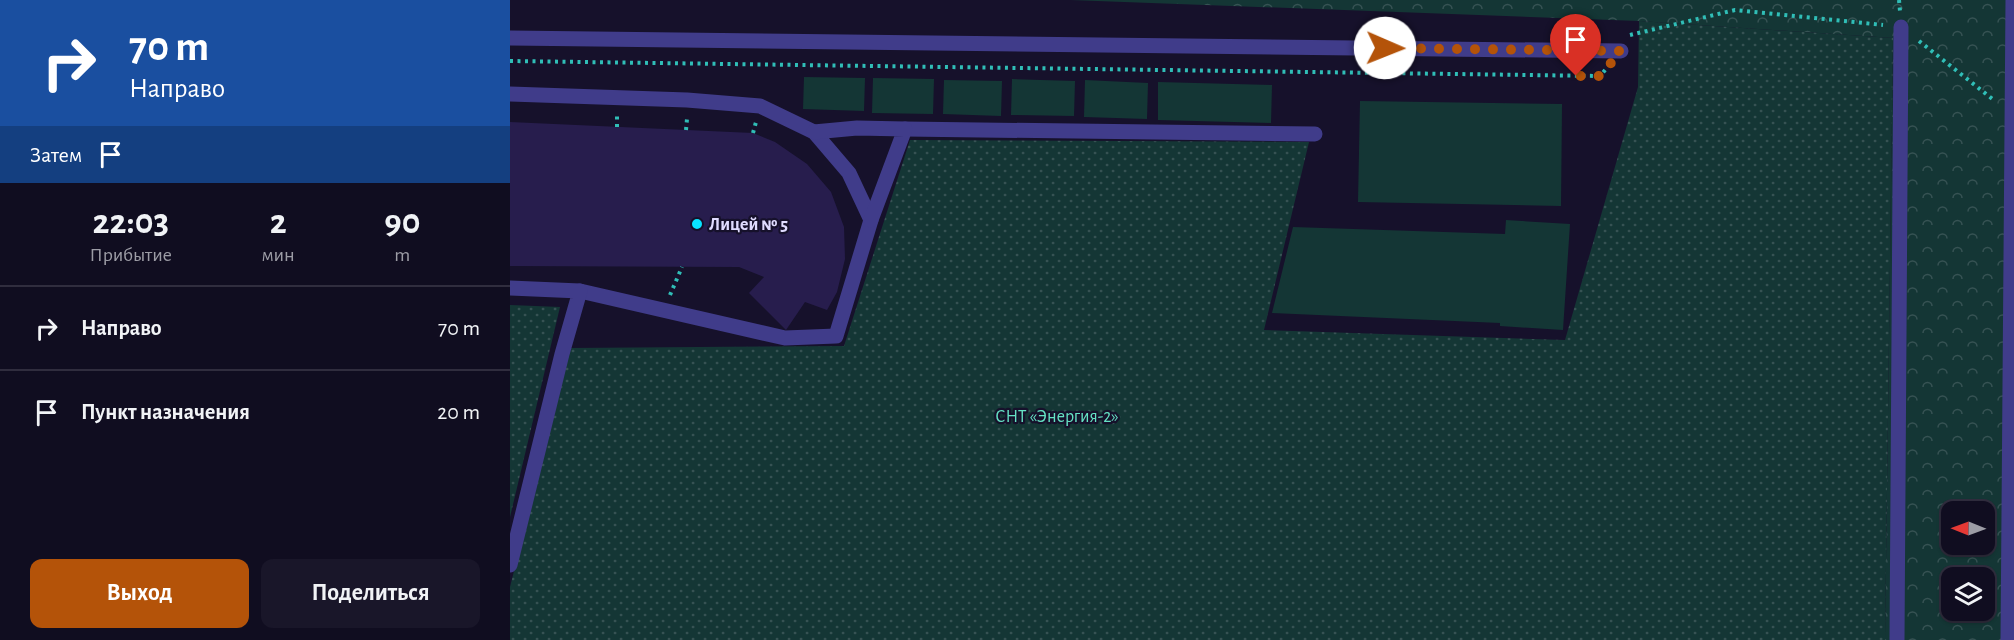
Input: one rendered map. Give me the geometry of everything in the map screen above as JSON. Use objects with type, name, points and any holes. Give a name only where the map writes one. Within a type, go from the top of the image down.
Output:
[{"type":"street","points":[[2008,640],[2013,0]]},
{"type":"street","points":[[1897,640],[1901,27]]},
{"type":"street","points":[[510,38],[1621,51]]},
{"type":"street","points":[[510,94],[687,100],[760,106],[813,132],[849,173],[871,220]]},
{"type":"street","points":[[813,132],[857,128],[1315,134]]},
{"type":"street","points":[[510,288],[580,291],[785,338],[836,336],[871,220],[904,129]]},
{"type":"street","points":[[510,566],[563,348],[580,291]]},
{"type":"path","points":[[510,61],[1600,76],[1621,51],[1627,35],[1735,10],[1901,27],[2012,111]]},
{"type":"green space","points":[[1071,0],[2014,0],[2014,640],[1885,640],[1893,38],[1639,21]]},
{"type":"green space","name":"СНТ «Энергия-2»","points":[[1639,21],[1893,38],[1885,640],[510,640],[510,587],[570,348],[844,346],[910,140],[1309,142],[1264,330],[1565,340],[1638,87]]},
{"type":"green space","points":[[804,77],[865,78],[864,111],[803,109]]},
{"type":"green space","points":[[873,78],[934,79],[933,114],[872,113]]},
{"type":"green space","points":[[1012,79],[1075,81],[1074,116],[1011,115]]},
{"type":"green space","points":[[944,80],[1002,81],[1001,116],[943,114]]},
{"type":"green space","points":[[1085,80],[1148,83],[1147,119],[1084,117]]},
{"type":"green space","points":[[1158,82],[1272,85],[1271,123],[1158,120]]},
{"type":"green space","points":[[1360,101],[1562,104],[1561,206],[1358,202]]},
{"type":"green space","points":[[1506,220],[1570,224],[1563,330],[1500,326],[1500,323],[1272,313],[1293,227],[1505,234]]},
{"type":"green space","points":[[510,305],[560,307],[510,517]]},
{"type":"building","points":[[510,122],[753,133],[775,142],[807,164],[831,192],[844,227],[845,259],[837,292],[827,310],[805,302],[786,330],[749,293],[764,277],[739,267],[510,266]]},
{"type":"place","name":"Лицей № 5","points":[[697,224]]},
{"type":"route","points":[[1385,48],[1621,51],[1600,76],[1576,76]]}]
